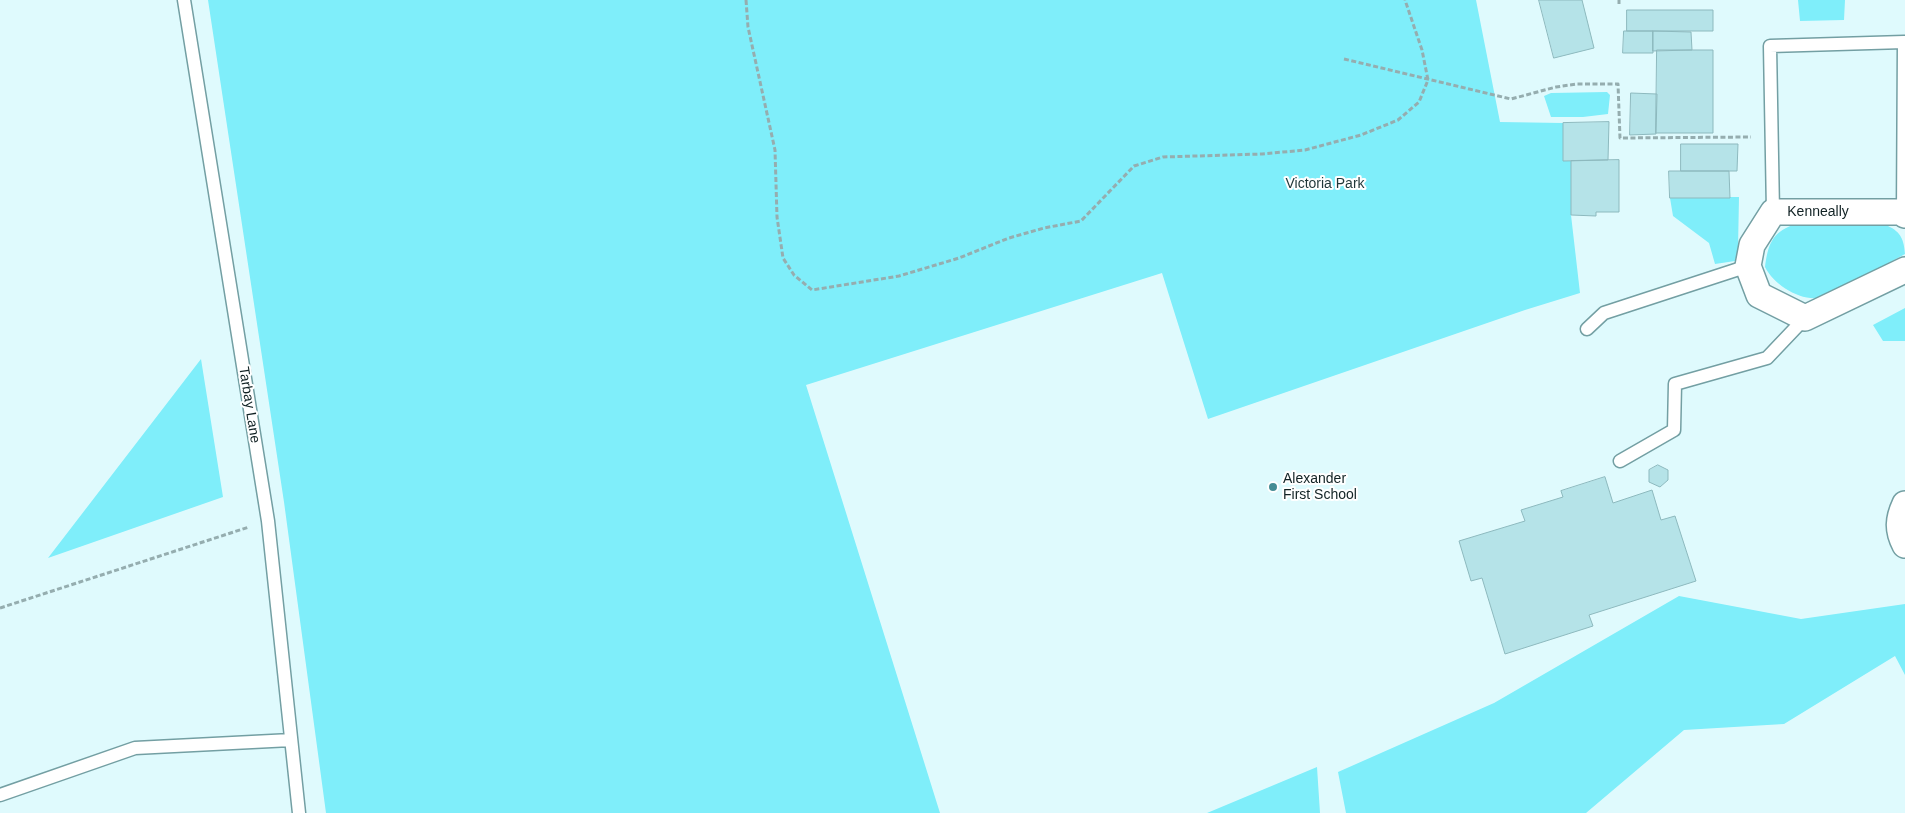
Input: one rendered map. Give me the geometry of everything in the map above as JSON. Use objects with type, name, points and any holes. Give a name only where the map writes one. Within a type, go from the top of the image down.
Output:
[{"type":"street","name":"Kenneally","points":[[1748,266],[1752,244],[1773,212],[1904,213]]},
{"type":"street","points":[[1748,266],[1759,295],[1805,318],[1905,270]]},
{"type":"street","points":[[1905,504],[1899,519],[1900,533],[1905,545]]},
{"type":"lane","name":"Tarbay Lane","points":[[184,0],[268,521],[299,813]]},
{"type":"lane","points":[[1773,212],[1770,46],[1904,42],[1904,213]]},
{"type":"lane","points":[[1587,329],[1604,313],[1748,266]]},
{"type":"lane","points":[[1620,461],[1674,430],[1675,384],[1767,358],[1805,318]]},
{"type":"lane","points":[[0,795],[135,748],[291,740]]},
{"type":"path","points":[[746,0],[748,27],[775,150],[776,217],[784,258],[794,274],[812,290],[899,276],[959,258],[1009,238],[1044,228],[1081,221],[1134,166],[1163,157],[1296,151],[1361,135],[1398,120],[1419,102],[1428,80],[1422,50],[1405,0]]},
{"type":"path","points":[[1344,59],[1511,99],[1556,87],[1578,84],[1618,84],[1620,138],[1771,137]]},
{"type":"path","points":[[0,608],[268,521]]},
{"type":"green space","name":"Victoria Park","points":[[208,0],[1476,0],[1500,122],[1563,123],[1563,161],[1571,161],[1571,215],[1580,293],[1525,310],[1208,419],[1162,273],[806,385],[940,813],[326,813],[284,502]]},
{"type":"green space","points":[[1798,0],[1845,0],[1844,20],[1800,21]]},
{"type":"green space","points":[[1607,92],[1610,95],[1608,114],[1583,117],[1551,117],[1544,96],[1551,93]]},
{"type":"green space","points":[[1739,197],[1738,249],[1735,261],[1715,264],[1709,243],[1673,216],[1670,198]]},
{"type":"green space","points":[[1793,225],[1888,226],[1901,237],[1905,254],[1831,294],[1815,298],[1798,295],[1782,286],[1769,274],[1765,267],[1769,247],[1775,236]]},
{"type":"green space","points":[[1905,308],[1905,341],[1883,341],[1873,325]]},
{"type":"green space","points":[[201,359],[223,497],[48,558]]},
{"type":"green space","points":[[1679,596],[1801,619],[1905,604],[1905,675],[1895,656],[1784,724],[1684,730],[1586,813],[1346,813],[1338,772],[1494,703]]},
{"type":"green space","points":[[1317,767],[1320,813],[1207,813]]},
{"type":"building","points":[[1539,0],[1582,0],[1594,48],[1554,58]]},
{"type":"building","points":[[1627,10],[1713,10],[1713,31],[1627,31]]},
{"type":"building","points":[[1624,31],[1653,31],[1653,53],[1623,53]]},
{"type":"building","points":[[1653,31],[1691,32],[1692,50],[1653,51]]},
{"type":"building","points":[[1657,50],[1713,50],[1713,133],[1656,133]]},
{"type":"building","points":[[1631,93],[1657,94],[1656,134],[1630,135]]},
{"type":"building","points":[[1609,122],[1608,160],[1563,161],[1563,123]]},
{"type":"building","points":[[1681,144],[1738,144],[1737,171],[1681,171]]},
{"type":"building","points":[[1619,160],[1619,212],[1596,212],[1596,216],[1571,215],[1571,161]]},
{"type":"building","points":[[1669,171],[1729,171],[1730,198],[1670,198]]},
{"type":"building","points":[[1658,465],[1668,470],[1668,480],[1660,487],[1649,482],[1649,470]]},
{"type":"building","points":[[1605,477],[1613,503],[1652,490],[1661,520],[1675,516],[1696,581],[1589,615],[1593,626],[1505,654],[1482,578],[1471,581],[1459,541],[1525,521],[1521,510],[1563,497],[1561,491]]},
{"type":"place","name":"Alexander First School","points":[[1273,487]]}]
